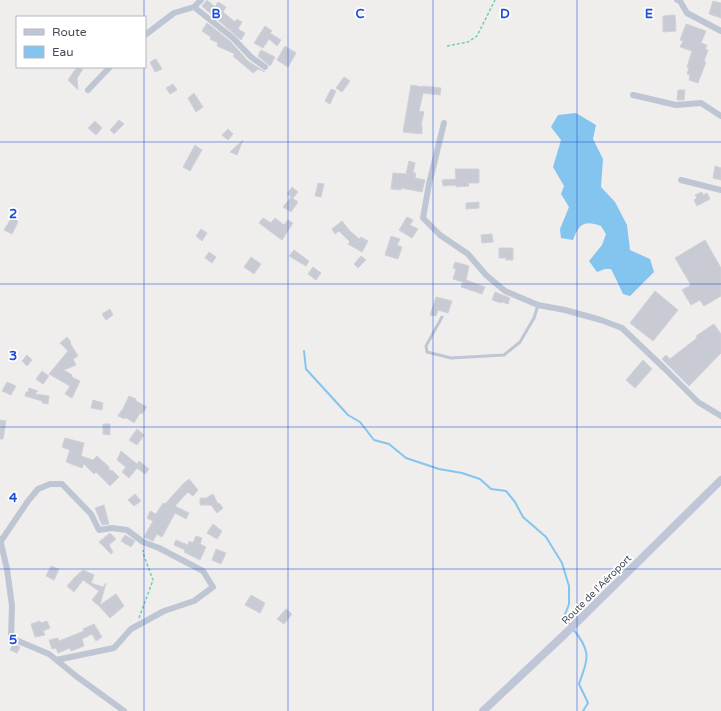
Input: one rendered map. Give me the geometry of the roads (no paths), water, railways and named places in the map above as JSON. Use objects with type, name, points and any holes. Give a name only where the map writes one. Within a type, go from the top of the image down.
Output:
[{"type":"main road","name":"Route de l'Aéroport","points":[[483,711],[575,624],[721,480]]},
{"type":"street","points":[[146,34],[174,13],[194,8],[201,0]]},
{"type":"street","points":[[677,0],[680,1],[687,13],[721,31]]},
{"type":"street","points":[[194,8],[233,38],[251,57],[265,67]]},
{"type":"street","points":[[88,90],[109,68]]},
{"type":"street","points":[[633,95],[676,105],[701,103],[721,116]]},
{"type":"street","points":[[444,124],[429,184],[423,218],[440,235],[468,254],[486,274],[505,291],[538,305],[565,310],[601,320],[622,328],[698,402],[721,416]]},
{"type":"street","points":[[681,180],[721,190]]},
{"type":"street","points":[[56,660],[114,648],[131,629],[164,611],[194,601],[213,587],[203,571],[159,548],[143,542],[127,530],[112,528],[99,530],[91,514],[62,484],[50,484],[38,489],[1,540],[12,606],[12,638],[49,654],[56,660],[76,676],[124,711]]},
{"type":"lane","points":[[442,317],[426,346],[427,352],[451,358],[504,355],[520,342],[534,318],[538,305]]},
{"type":"water","points":[[576,113],[596,125],[593,139],[603,159],[601,187],[615,202],[627,225],[630,250],[650,259],[654,272],[630,296],[623,294],[611,269],[605,269],[597,272],[589,261],[602,245],[606,234],[601,226],[590,223],[586,224],[580,227],[573,240],[561,238],[560,229],[569,207],[561,194],[564,186],[553,167],[561,140],[551,127],[558,115]]},
{"type":"waterway","points":[[304,351],[306,369],[348,415],[360,422],[374,440],[389,444],[406,458],[439,469],[462,473],[480,479],[491,489],[506,491],[515,502],[523,517],[546,537],[562,563],[569,586],[569,604],[564,617],[570,625]]},
{"type":"waterway","points":[[573,629],[586,650],[585,668],[579,684],[588,703],[583,711]]}]
